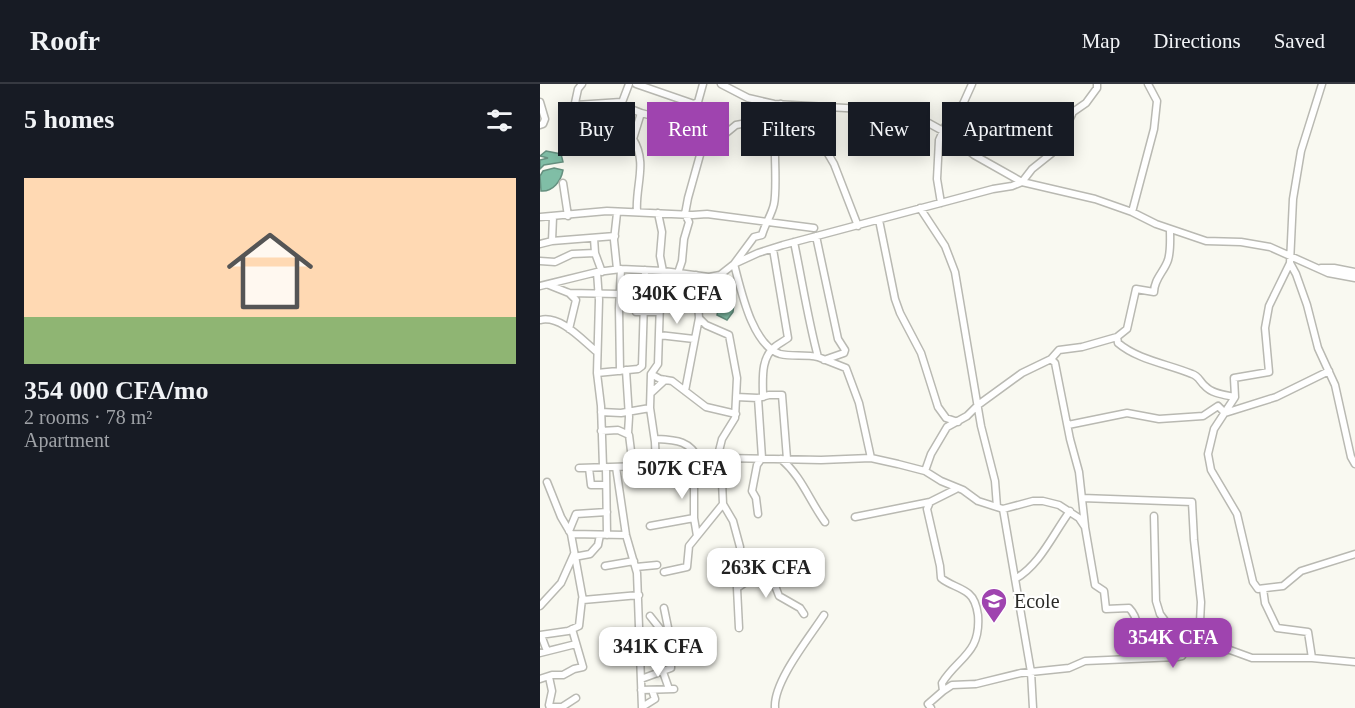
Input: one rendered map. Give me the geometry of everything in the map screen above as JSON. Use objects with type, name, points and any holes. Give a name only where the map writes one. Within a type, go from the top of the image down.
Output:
[{"type":"street","points":[[575,102],[578,89],[582,84]]},
{"type":"street","points":[[621,102],[629,84]]},
{"type":"street","points":[[636,84],[694,104],[698,102],[703,84]]},
{"type":"street","points":[[721,84],[748,98],[762,102]]},
{"type":"street","points":[[964,102],[972,84]]},
{"type":"street","points":[[734,264],[816,236],[1022,182],[1057,146],[1072,112],[1086,103],[1098,84]]},
{"type":"street","points":[[1132,212],[1154,130],[1156,101],[1148,84]]},
{"type":"street","points":[[1322,84],[1301,150],[1293,199],[1290,260],[1269,306],[1265,328],[1269,372],[1234,378],[1235,397],[1214,429],[1208,454],[1211,470],[1237,514],[1255,586],[1263,589],[1283,586],[1301,571],[1355,554]]},
{"type":"street","points":[[540,102],[545,119],[540,125]]},
{"type":"street","points":[[836,108],[914,115],[942,130]]},
{"type":"street","points":[[635,111],[647,115]]},
{"type":"street","points":[[637,212],[636,198],[641,158],[639,149],[633,140],[640,113]]},
{"type":"street","points":[[941,203],[937,168],[939,140],[942,133]]},
{"type":"street","points":[[678,273],[689,222],[685,214],[700,156]]},
{"type":"street","points":[[540,286],[619,269],[662,271],[709,277],[720,275],[734,264],[754,237],[762,235],[775,202],[776,156]]},
{"type":"street","points":[[829,156],[858,226]]},
{"type":"street","points":[[976,156],[1022,182],[1089,197],[1206,242],[1241,242],[1270,247],[1290,260],[1328,273],[1355,278]]},
{"type":"street","points":[[563,183],[568,216]]},
{"type":"street","points":[[920,208],[945,246],[955,272],[985,448],[995,481],[1015,579],[1031,672],[1033,708]]},
{"type":"street","points":[[540,217],[606,211],[714,214],[814,228]]},
{"type":"street","points":[[617,213],[615,236],[619,269],[623,370],[633,467]]},
{"type":"street","points":[[656,466],[650,408],[651,373],[658,364],[662,271],[660,256],[663,232],[658,213]]},
{"type":"street","points":[[552,241],[553,217]]},
{"type":"street","points":[[879,220],[900,313],[921,353],[938,407],[946,418],[958,422]]},
{"type":"street","points":[[925,471],[945,429],[958,422],[1022,373],[1051,359],[1059,350],[1082,347],[1117,337],[1127,328],[1136,289],[1154,292],[1154,284],[1164,269],[1168,258],[1170,229]]},
{"type":"street","points":[[540,244],[615,236]]},
{"type":"street","points":[[816,236],[838,339],[845,350],[844,353],[821,359]]},
{"type":"street","points":[[574,555],[590,554],[598,545],[604,535],[607,513],[597,373],[599,272],[594,238]]},
{"type":"street","points":[[795,242],[809,324],[821,359]]},
{"type":"street","points":[[759,514],[752,491],[757,465],[762,458],[760,398],[764,365],[767,354],[788,338],[773,249]]},
{"type":"street","points":[[540,261],[555,262],[572,254],[595,253]]},
{"type":"street","points":[[1290,260],[1307,304],[1318,348],[1329,371],[1343,414],[1351,458],[1355,464]]},
{"type":"street","points":[[734,264],[754,327],[771,350],[783,354],[806,354],[846,368],[859,404],[871,458]]},
{"type":"street","points":[[1318,268],[1355,272]]},
{"type":"street","points":[[640,368],[642,366],[645,270]]},
{"type":"street","points":[[685,391],[699,318],[696,275]]},
{"type":"street","points":[[548,284],[569,293],[619,294]]},
{"type":"street","points":[[569,293],[576,300],[570,329]]},
{"type":"street","points":[[636,312],[660,312]]},
{"type":"street","points":[[699,318],[706,325],[729,335],[737,378],[734,423],[722,439],[719,458],[723,504],[733,521],[738,536],[739,628]]},
{"type":"street","points":[[540,320],[549,320],[570,329],[597,352]]},
{"type":"street","points":[[659,335],[694,339]]},
{"type":"street","points":[[1117,337],[1118,344],[1124,349],[1162,365],[1195,375],[1204,386],[1212,391],[1235,397]]},
{"type":"street","points":[[1051,359],[1055,363],[1079,472],[1095,585],[1104,591],[1106,609],[1129,608],[1136,618],[1138,625],[1134,659]]},
{"type":"street","points":[[597,373],[640,368],[672,381],[706,407],[736,414]]},
{"type":"street","points":[[1225,413],[1276,397],[1329,371]]},
{"type":"street","points":[[651,393],[665,380]]},
{"type":"street","points":[[736,397],[760,398],[780,394],[783,397],[784,459],[804,484],[816,510],[825,522]]},
{"type":"street","points":[[1068,425],[1127,413],[1159,418],[1203,416],[1218,406],[1225,413]]},
{"type":"street","points":[[601,412],[621,413],[650,408]]},
{"type":"street","points":[[601,431],[618,430],[628,433]]},
{"type":"street","points":[[655,439],[682,441],[692,448],[697,461],[697,480],[694,487],[694,518],[697,536]]},
{"type":"street","points":[[579,468],[656,466],[719,458],[821,460],[871,458],[925,471],[956,489],[963,490],[978,501],[1000,508],[1043,501],[1059,504],[1079,518],[1085,527]]},
{"type":"street","points":[[616,467],[626,535],[635,564],[639,595],[642,707],[655,699],[652,690]]},
{"type":"street","points":[[589,468],[591,485],[606,485]]},
{"type":"street","points":[[547,482],[561,517],[570,532],[582,599],[579,626],[540,635],[543,652],[576,644]]},
{"type":"street","points":[[855,517],[930,502],[956,489]]},
{"type":"street","points":[[1082,498],[1192,502],[1202,602],[1200,622],[1230,650]]},
{"type":"street","points":[[930,502],[927,509],[940,566],[940,578],[974,598],[978,612],[978,631],[975,643],[945,678],[942,691]]},
{"type":"street","points":[[664,572],[687,567],[689,546],[723,504]]},
{"type":"street","points":[[1015,579],[1026,573],[1070,511]]},
{"type":"street","points":[[570,532],[576,514],[622,512]]},
{"type":"street","points":[[1154,516],[1156,601],[1160,614],[1186,649],[1230,650],[1252,658],[1312,658],[1355,662]]},
{"type":"street","points":[[650,526],[694,518]]},
{"type":"street","points":[[570,532],[626,535]]},
{"type":"street","points":[[540,606],[561,583],[574,555]]},
{"type":"street","points":[[605,566],[657,565]]},
{"type":"street","points":[[737,588],[758,574],[764,573],[774,583],[779,596],[800,608],[804,614]]},
{"type":"street","points":[[1263,589],[1264,603],[1277,628],[1308,632],[1312,658]]},
{"type":"street","points":[[582,599],[585,601],[639,595]]},
{"type":"street","points":[[641,679],[671,668],[664,608]]},
{"type":"street","points":[[775,708],[774,701],[780,683],[824,615]]},
{"type":"street","points":[[650,616],[668,635]]},
{"type":"street","points":[[540,680],[552,675],[563,675],[583,667],[572,629]]},
{"type":"street","points":[[1150,631],[1172,632]]},
{"type":"street","points":[[640,635],[646,632],[668,635]]},
{"type":"street","points":[[929,707],[928,704],[952,685],[976,684],[1015,674],[1069,668],[1085,661],[1177,657],[1182,656],[1186,649]]},
{"type":"street","points":[[641,690],[671,689],[663,672]]},
{"type":"street","points":[[549,677],[552,692],[550,708],[561,707],[576,698]]},
{"type":"shaded area","points":[[546,151],[558,153],[563,162],[544,165],[540,169],[540,160],[548,158],[540,156]]},
{"type":"shaded area","points":[[554,168],[563,170],[560,178],[553,188],[541,191],[540,176],[543,171]]},
{"type":"shaded area","points":[[710,287],[735,295],[733,312],[727,320],[717,315],[719,305],[707,298]]},
{"type":"place","name":"Ecole","points":[[994,624]]}]
